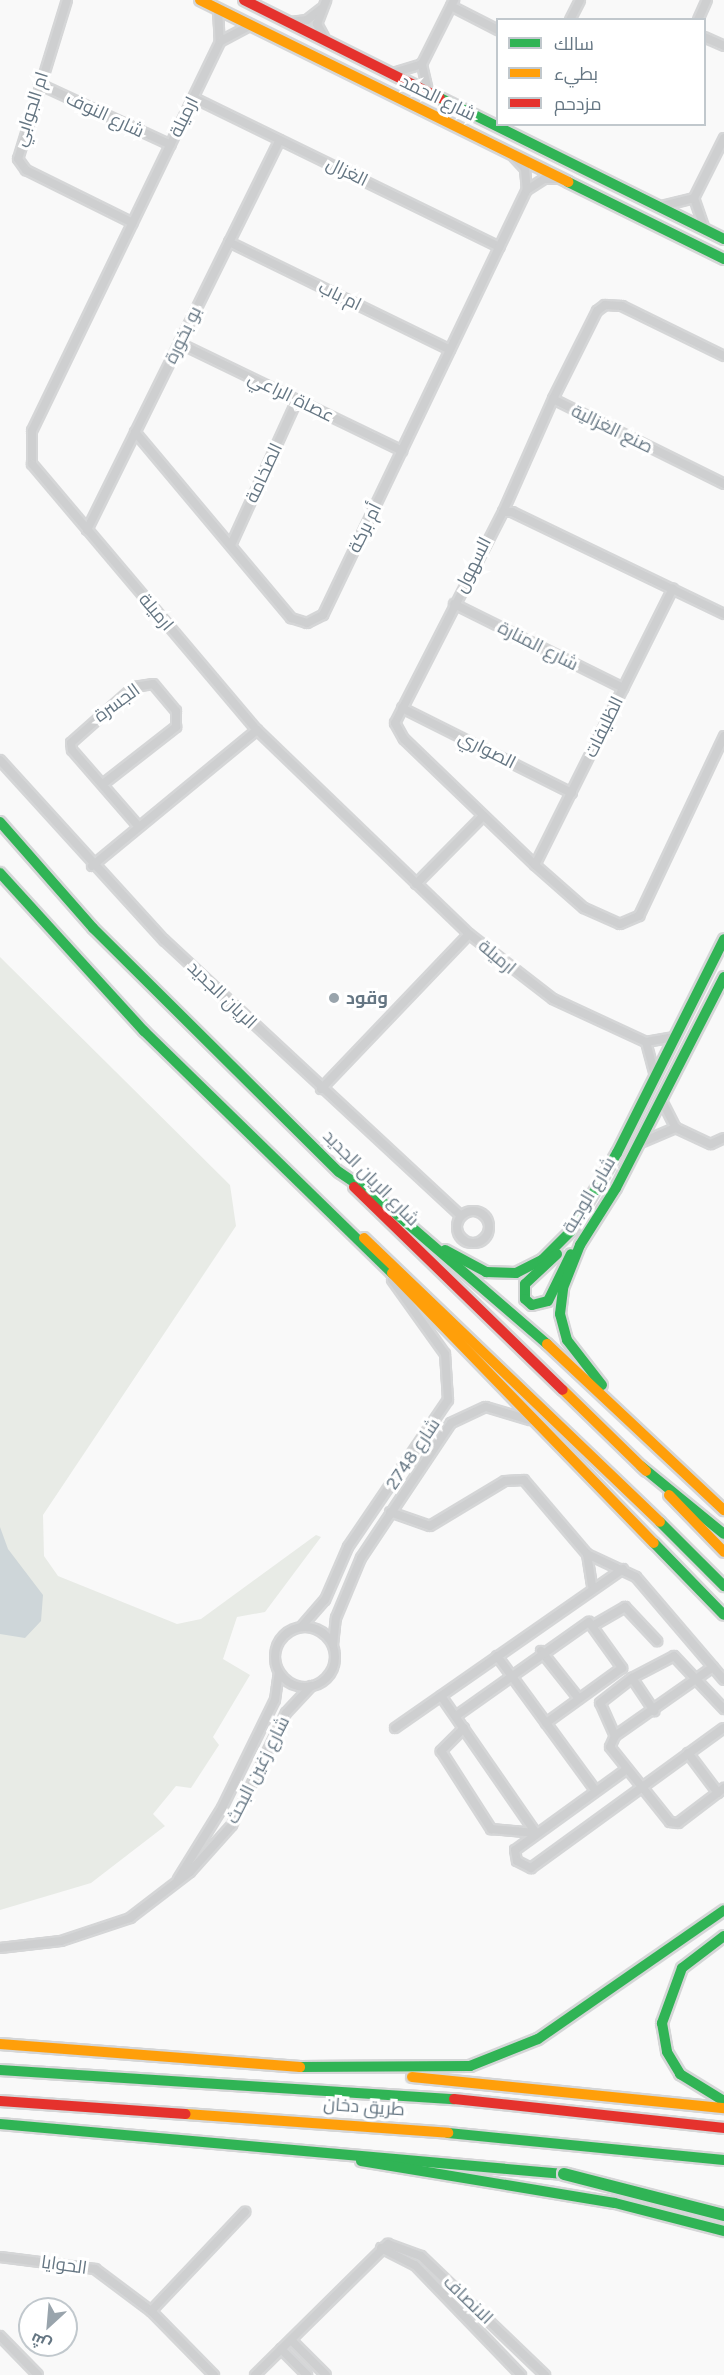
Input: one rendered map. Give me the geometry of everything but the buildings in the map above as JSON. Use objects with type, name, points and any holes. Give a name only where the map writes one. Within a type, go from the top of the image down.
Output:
[{"type":"main road","name":"شارع الحمد","points":[[200,0],[724,259]]},
{"type":"main road","name":"شارع الحمد","points":[[244,0],[724,239]]},
{"type":"main road","name":"شارع الريان الجديد","points":[[0,822],[93,928],[641,1466],[724,1552]]},
{"type":"main road","points":[[0,873],[144,1031],[340,1220],[449,1314],[724,1586]]},
{"type":"main road","name":"شارع الوجبة","points":[[423,1238],[472,1267],[503,1274],[534,1266],[571,1231],[655,1077],[724,939]]},
{"type":"main road","name":"شارع الوجبة","points":[[634,1425],[575,1354],[562,1327],[563,1288],[580,1245],[640,1143],[724,976]]},
{"type":"main road","points":[[339,1172],[423,1238],[634,1425],[724,1510]]},
{"type":"main road","points":[[340,1220],[390,1276],[724,1615]]},
{"type":"main road","points":[[571,1231],[556,1256],[525,1284],[527,1302],[546,1304],[580,1245]]},
{"type":"main road","points":[[641,1466],[724,1534]]},
{"type":"main road","points":[[332,2069],[450,2068],[494,2060],[538,2039],[724,1910]]},
{"type":"main road","points":[[724,1936],[681,1968],[662,2023],[667,2052],[680,2074],[724,2101]]},
{"type":"main road","points":[[0,2044],[332,2069],[724,2108]]},
{"type":"main road","name":"طريق دخان","points":[[0,2070],[422,2096],[724,2128]]},
{"type":"main road","name":"طريق دخان","points":[[0,2101],[554,2140],[724,2160]]},
{"type":"main road","points":[[0,2124],[277,2146],[564,2174],[724,2215]]},
{"type":"main road","points":[[277,2146],[564,2193],[724,2230]]},
{"type":"street","name":"ام الجوابي","points":[[67,0],[18,146],[20,163],[133,223]]},
{"type":"street","points":[[286,22],[307,20],[321,9],[326,0]]},
{"type":"street","points":[[571,18],[580,0]]},
{"type":"street","points":[[699,18],[707,0]]},
{"type":"street","points":[[430,93],[421,77],[422,64],[453,3],[496,29]]},
{"type":"street","name":"ارميلة","points":[[217,8],[220,42],[32,431],[28,451],[32,464],[257,730],[469,934],[546,994],[646,1042]]},
{"type":"street","points":[[321,9],[319,31],[328,43]]},
{"type":"street","points":[[220,42],[251,25]]},
{"type":"street","points":[[706,37],[724,46]]},
{"type":"street","points":[[392,74],[422,64]]},
{"type":"street","name":"شارع النوف","points":[[39,84],[171,145]]},
{"type":"street","name":"الغزال","points":[[194,98],[500,247]]},
{"type":"street","points":[[654,206],[674,206],[694,198],[724,138]]},
{"type":"street","name":"بو بخورة","points":[[87,530],[280,140]]},
{"type":"street","points":[[513,155],[525,169],[527,190],[544,179],[562,179]]},
{"type":"street","points":[[716,155],[724,159]]},
{"type":"street","name":"أم بركة","points":[[135,432],[291,618],[307,623],[323,615],[527,190]]},
{"type":"street","points":[[694,198],[700,222],[708,232]]},
{"type":"street","name":"ام باب","points":[[229,242],[450,350]]},
{"type":"street","name":"صنع الغزالية","points":[[724,356],[622,306],[605,305],[597,311],[554,399],[724,484]]},
{"type":"street","name":"عصاة الراعي","points":[[179,343],[402,451]]},
{"type":"street","name":"السهول","points":[[554,399],[503,512],[454,603],[402,708],[395,723],[398,733],[482,817],[599,917],[629,923],[639,916],[724,736]]},
{"type":"street","name":"الصخامة","points":[[231,545],[297,400]]},
{"type":"street","points":[[503,512],[512,512],[724,614]]},
{"type":"street","name":"الظليفات","points":[[536,865],[673,588]]},
{"type":"street","name":"شارع المنارة","points":[[454,603],[623,688]]},
{"type":"street","name":"الجسرة","points":[[103,784],[176,727],[176,711],[153,684],[134,687],[74,735],[72,750],[138,826]]},
{"type":"street","name":"الصواري","points":[[402,708],[572,793]]},
{"type":"street","points":[[92,866],[257,730]]},
{"type":"street","name":"الريان الجديد","points":[[0,760],[92,866],[321,1089],[459,1214],[481,1214],[490,1225],[487,1236],[469,1243],[461,1237],[459,1214]]},
{"type":"street","points":[[416,884],[482,817]]},
{"type":"street","points":[[321,1089],[469,934]]},
{"type":"street","points":[[655,1077],[646,1042],[675,1037]]},
{"type":"street","points":[[662,1101],[676,1128],[711,1144],[724,1138]]},
{"type":"street","points":[[640,1143],[676,1128]]},
{"type":"street","name":"شارع 2748","points":[[302,1626],[325,1600],[357,1533],[431,1432],[450,1388],[445,1354],[407,1308],[390,1276]]},
{"type":"street","name":"شارع 2748","points":[[333,1645],[338,1611],[372,1540],[461,1415],[496,1407],[531,1420]]},
{"type":"street","points":[[390,1512],[430,1526],[517,1479],[530,1484],[587,1554],[623,1569],[640,1581],[724,1680]]},
{"type":"street","points":[[357,1533],[362,1544],[372,1540]]},
{"type":"street","points":[[587,1554],[592,1586]]},
{"type":"street","points":[[395,1728],[592,1586],[623,1569]]},
{"type":"street","points":[[594,1625],[625,1607],[657,1641]]},
{"type":"street","points":[[456,1716],[512,1677],[542,1651],[585,1621],[594,1625],[623,1665],[546,1723]]},
{"type":"street","points":[[302,1626],[315,1628],[333,1645],[333,1669],[311,1686],[288,1682],[279,1673],[278,1642],[302,1626]]},
{"type":"street","points":[[542,1651],[579,1699]]},
{"type":"street","points":[[615,1736],[600,1703],[632,1678],[670,1655],[724,1709]]},
{"type":"street","points":[[497,1656],[595,1791]]},
{"type":"street","points":[[688,1753],[721,1790],[678,1823],[664,1818],[610,1747],[615,1736],[654,1711],[713,1667]]},
{"type":"street","name":"شارع زغين البحث","points":[[178,1879],[214,1824],[247,1759],[275,1700],[279,1673]]},
{"type":"street","points":[[632,1678],[654,1711]]},
{"type":"street","name":"شارع زغين البحث","points":[[0,1948],[61,1941],[130,1918],[178,1879],[232,1825],[286,1713],[311,1686]]},
{"type":"street","points":[[441,1696],[536,1833]]},
{"type":"street","points":[[464,1728],[441,1751],[491,1829],[536,1833]]},
{"type":"street","points":[[627,1769],[536,1833],[514,1855],[527,1869],[724,1728]]},
{"type":"street","points":[[151,2311],[245,2212]]},
{"type":"street","name":"الانصاف","points":[[381,2248],[402,2245],[422,2256],[545,2375]]},
{"type":"street","points":[[255,2375],[381,2248]]},
{"type":"street","name":"الانصاف","points":[[381,2248],[416,2265],[521,2375]]},
{"type":"street","name":"الحوايا","points":[[0,2257],[95,2269],[151,2311],[214,2375]]},
{"type":"street","points":[[0,2336],[38,2375]]},
{"type":"street","points":[[291,2340],[326,2375]]},
{"type":"street","points":[[281,2349],[307,2375]]},
{"type":"shaded area","points":[[0,957],[230,1185],[236,1226],[43,1515],[44,1556],[58,1576],[177,1624],[201,1619],[316,1535],[321,1537],[265,1612],[237,1617],[223,1659],[250,1675],[213,1737],[219,1745],[191,1788],[176,1786],[153,1814],[165,1826],[91,1883],[0,1910]]},
{"type":"shaded area","points":[[0,1527],[8,1549],[43,1595],[41,1621],[25,1638],[0,1634]]},
{"type":"traffic: fast","points":[[440,98],[496,126]]},
{"type":"traffic: fast","points":[[496,126],[724,239]]},
{"type":"traffic: fast","points":[[568,182],[724,259]]},
{"type":"traffic: fast","points":[[0,822],[93,928],[339,1172],[379,1199],[547,1344]]},
{"type":"traffic: fast","points":[[0,873],[144,1031],[392,1273]]},
{"type":"traffic: fast","points":[[445,1250],[486,1272],[516,1273],[542,1260],[571,1231],[617,1153],[724,939]]},
{"type":"traffic: fast","points":[[602,1385],[567,1340],[560,1314],[563,1288],[580,1245],[616,1188],[724,977]]},
{"type":"traffic: fast","points":[[557,1254],[525,1284],[525,1299],[532,1305],[548,1301],[571,1254]]},
{"type":"traffic: fast","points":[[641,1466],[724,1534]]},
{"type":"traffic: fast","points":[[660,1522],[724,1586]]},
{"type":"traffic: fast","points":[[654,1543],[724,1615]]},
{"type":"traffic: fast","points":[[300,2067],[470,2066],[538,2039],[724,1910]]},
{"type":"traffic: fast","points":[[724,1936],[682,1968],[662,2023],[667,2052],[680,2074],[724,2101]]},
{"type":"traffic: fast","points":[[0,2070],[454,2099]]},
{"type":"traffic: fast","points":[[0,2124],[564,2174]]},
{"type":"traffic: fast","points":[[448,2133],[724,2160]]},
{"type":"traffic: fast","points":[[361,2161],[615,2203],[724,2231]]},
{"type":"traffic: fast","points":[[564,2174],[724,2215]]},
{"type":"traffic: slow","points":[[200,0],[568,182]]},
{"type":"traffic: slow","points":[[364,1238],[660,1522]]},
{"type":"traffic: slow","points":[[392,1273],[654,1543]]},
{"type":"traffic: slow","points":[[547,1344],[724,1510]]},
{"type":"traffic: slow","points":[[563,1390],[646,1471]]},
{"type":"traffic: slow","points":[[669,1495],[724,1552]]},
{"type":"traffic: slow","points":[[0,2044],[300,2067]]},
{"type":"traffic: slow","points":[[412,2077],[724,2108]]},
{"type":"traffic: slow","points":[[186,2114],[448,2133]]},
{"type":"traffic: jam","points":[[244,0],[440,98]]},
{"type":"traffic: jam","points":[[354,1187],[563,1390]]},
{"type":"traffic: jam","points":[[454,2099],[724,2128]]},
{"type":"traffic: jam","points":[[0,2101],[186,2114]]},
{"type":"place","name":"وقود","points":[[334,998]]}]
